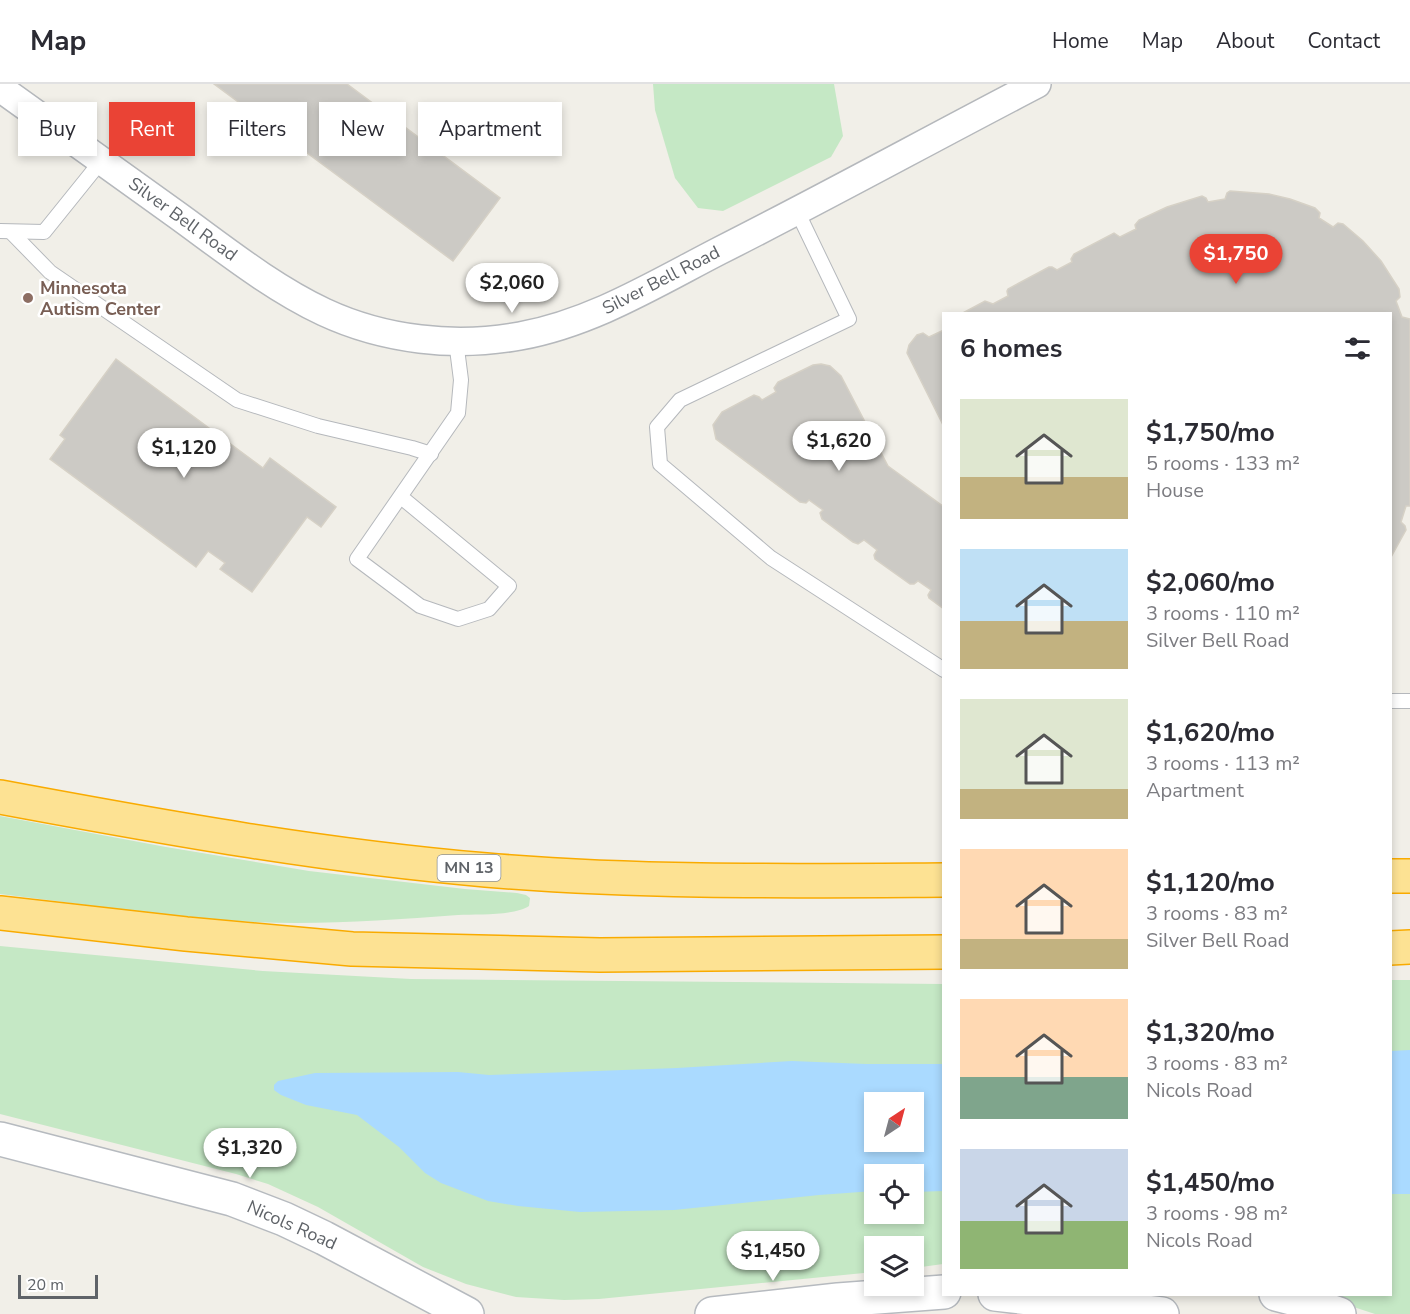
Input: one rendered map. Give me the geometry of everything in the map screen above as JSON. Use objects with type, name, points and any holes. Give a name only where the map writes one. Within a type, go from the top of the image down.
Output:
[{"type":"highway","name":"MN 13","points":[[0,796],[250,841],[348,855],[485,870],[670,880],[942,880]]},
{"type":"highway","points":[[1392,876],[1410,876]]},
{"type":"highway","points":[[0,913],[186,934],[352,949],[600,955],[942,952]]},
{"type":"highway","points":[[1392,948],[1410,947]]},
{"type":"street","name":"Silver Bell Road","points":[[0,88],[228,252],[301,300],[323,312],[364,327],[410,337],[456,341],[520,336],[584,318],[627,300],[1037,84]]},
{"type":"street","name":"Nicols Road","points":[[0,1139],[232,1199],[284,1219],[324,1238],[465,1314]]},
{"type":"street","points":[[712,1314],[839,1307],[942,1292]]},
{"type":"street","points":[[1012,1296],[1162,1314]]},
{"type":"street","points":[[1284,1296],[1339,1314]]},
{"type":"lane","points":[[5,232],[44,232],[102,160]]},
{"type":"lane","points":[[796,211],[849,319],[680,400],[657,427],[660,464],[771,558],[942,669]]},
{"type":"lane","points":[[5,232],[50,272],[237,400],[318,426],[431,454]]},
{"type":"lane","points":[[400,497],[509,586],[489,609],[458,619],[420,606],[357,559],[458,413],[461,380],[456,341]]},
{"type":"lane","points":[[1392,700],[1410,700]]},
{"type":"green space","points":[[653,84],[834,84],[843,136],[831,157],[723,211],[698,208],[675,178],[655,110]]},
{"type":"green space","points":[[0,816],[309,871],[517,893],[530,898],[529,906],[495,914],[356,922],[279,923],[190,917],[0,894]]},
{"type":"green space","points":[[0,946],[263,971],[411,979],[942,984],[942,1264],[924,1267],[924,1236],[864,1236],[864,1273],[599,1299],[564,1300],[516,1297],[466,1284],[423,1267],[318,1207],[268,1184],[0,1114]]},
{"type":"green space","points":[[1392,980],[1410,980],[1410,1314],[1375,1314],[1320,1296],[1392,1296]]},
{"type":"water","points":[[1410,1050],[1410,1194],[1392,1194],[1392,1051]]},
{"type":"water","points":[[792,1061],[942,1064],[942,1191],[924,1192],[924,1164],[864,1164],[864,1192],[674,1210],[580,1212],[518,1206],[488,1201],[441,1183],[425,1173],[399,1147],[357,1115],[306,1105],[274,1090],[274,1085],[278,1081],[315,1073],[458,1072],[489,1075]]},
{"type":"building","points":[[214,84],[347,84],[371,102],[319,102],[319,156],[406,156],[406,128],[418,137],[418,156],[444,156],[500,198],[453,261],[307,153],[307,102],[238,102]]},
{"type":"building","points":[[1230,191],[1269,194],[1315,208],[1320,213],[1319,218],[1333,227],[1338,223],[1343,224],[1363,241],[1381,261],[1399,289],[1400,297],[1396,301],[1402,317],[1410,319],[1410,506],[1406,506],[1401,522],[1406,530],[1392,555],[1392,312],[965,312],[985,301],[993,304],[1008,296],[1008,289],[1049,267],[1057,270],[1072,262],[1074,254],[1114,233],[1120,237],[1136,229],[1135,225],[1139,220],[1167,207],[1202,196],[1208,202],[1225,199]]},
{"type":"building","points":[[942,331],[942,423],[907,353],[909,345],[917,335],[923,333],[929,337]]},
{"type":"building","points":[[116,359],[263,468],[270,458],[336,507],[321,527],[307,517],[252,592],[220,569],[225,563],[208,551],[196,567],[50,459],[65,439],[60,435]]},
{"type":"building","points":[[813,365],[830,366],[841,376],[888,466],[942,506],[942,608],[929,598],[931,590],[918,581],[910,584],[875,559],[874,555],[877,550],[864,540],[858,544],[853,542],[822,519],[820,513],[823,510],[809,500],[806,503],[800,502],[716,439],[713,425],[722,412],[754,395],[762,400],[776,392],[774,388],[778,382]]},
{"type":"place","name":"Minnesota Autism Center","points":[[28,298]]}]
